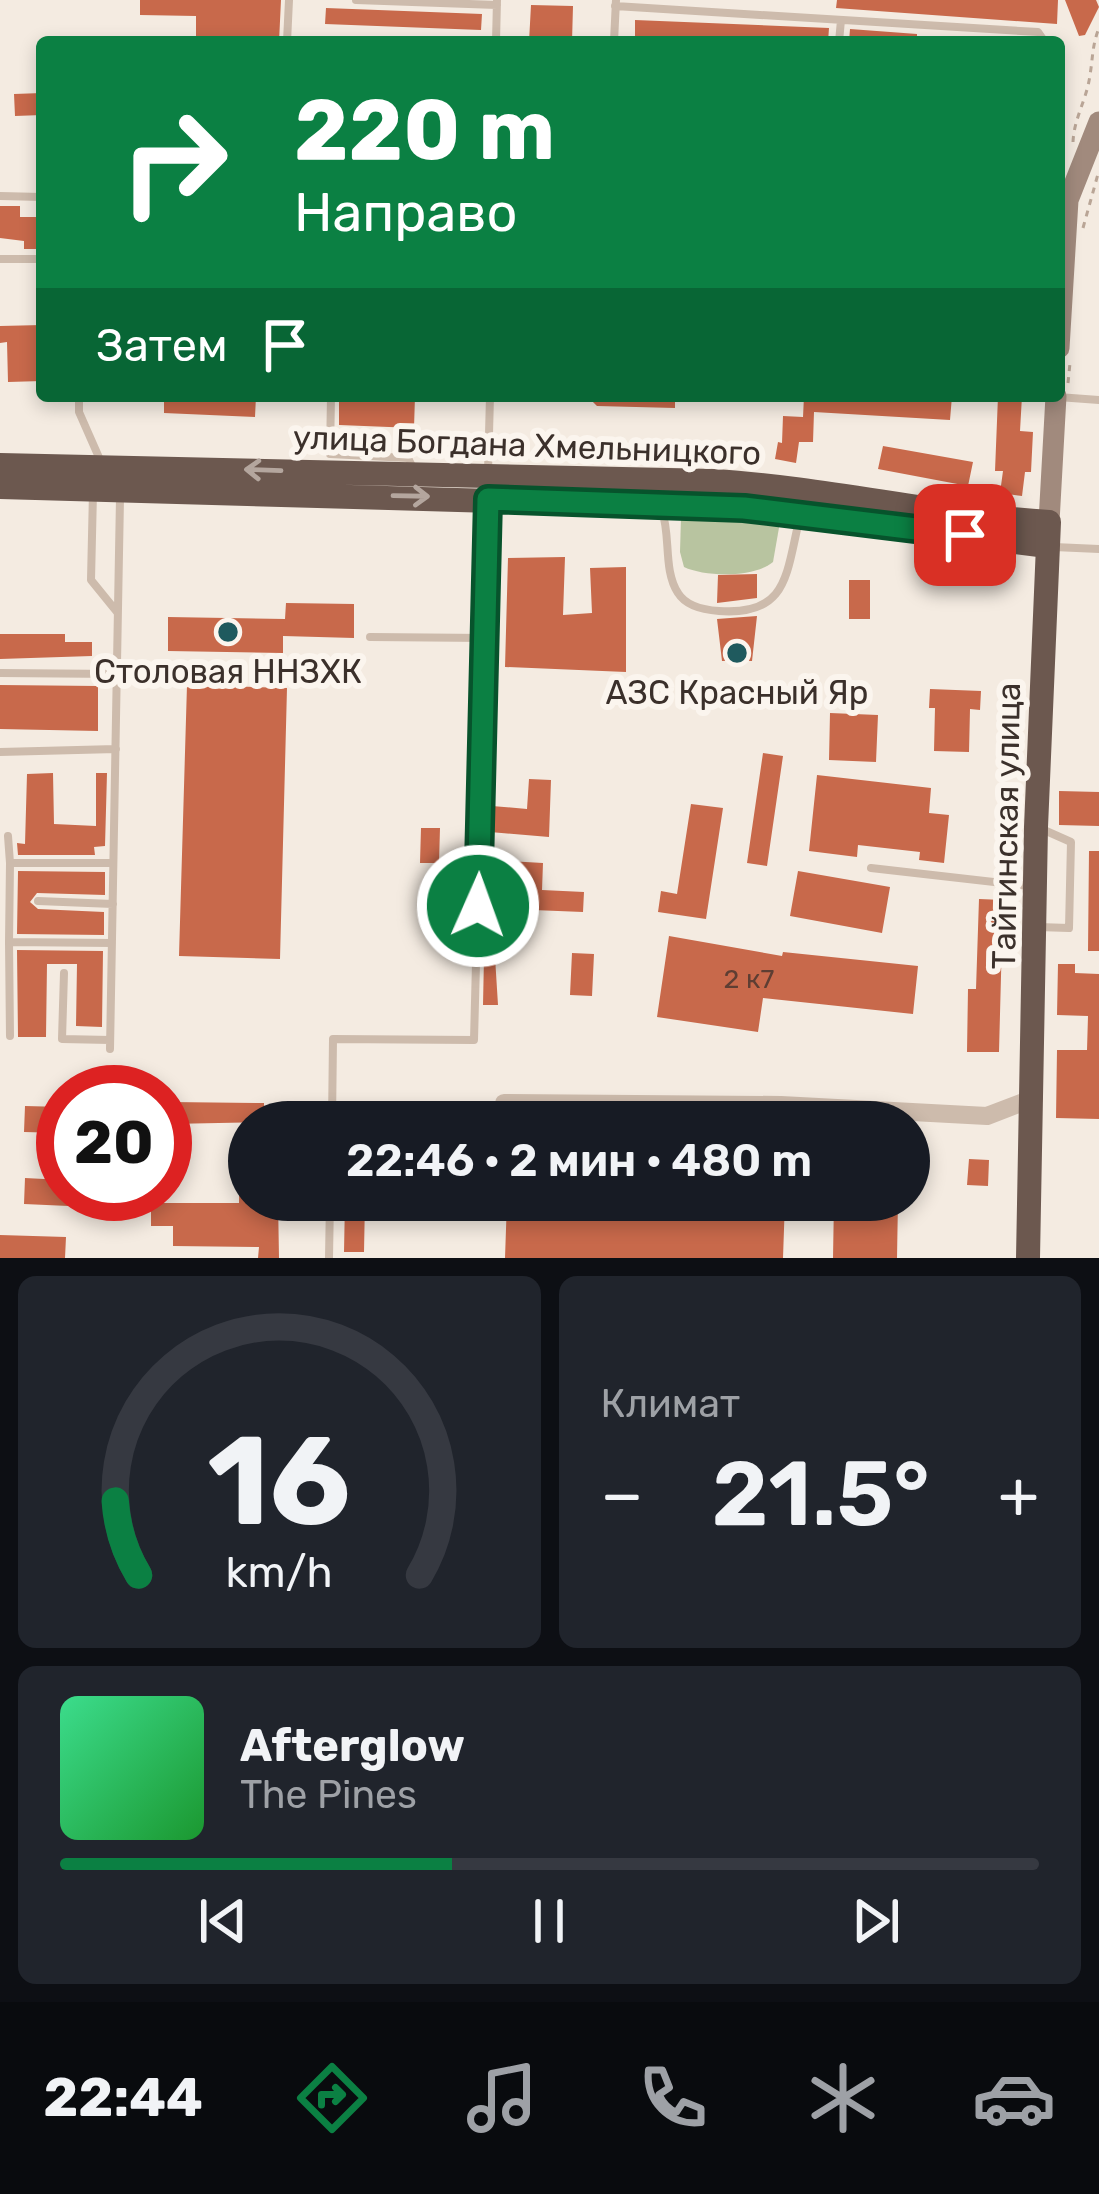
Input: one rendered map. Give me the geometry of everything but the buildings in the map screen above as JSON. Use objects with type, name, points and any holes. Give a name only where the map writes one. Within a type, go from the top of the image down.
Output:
[{"type":"highway","name":"улица Богдана Хмельницкого","points":[[0,488],[93,491],[115,474],[331,463],[488,487],[660,503],[782,485],[1005,519],[1048,534]]},
{"type":"highway","name":"улица Богдана Хмельницкого","points":[[0,465],[115,474],[714,493],[801,513],[1048,534]]},
{"type":"highway","name":"Тайгинская улица","points":[[1028,1258],[1036,827],[1048,534]]},
{"type":"main road","points":[[1065,185],[1092,154],[1099,122]]},
{"type":"main road","name":"Тайгинская улица","points":[[1048,534],[1056,402]]},
{"type":"street","points":[[930,1113],[987,1116],[1034,1098]]},
{"type":"lane","points":[[287,36],[289,0]]},
{"type":"lane","points":[[356,0],[497,3],[496,36]]},
{"type":"lane","points":[[614,36],[616,3],[1038,32],[1041,36]]},
{"type":"lane","points":[[840,36],[841,20]]},
{"type":"lane","points":[[0,196],[36,196]]},
{"type":"lane","points":[[0,259],[36,259]]},
{"type":"lane","points":[[1065,398],[1099,400]]},
{"type":"lane","points":[[64,973],[62,1040],[110,1044],[117,674],[115,474],[79,412],[79,402]]},
{"type":"lane","points":[[331,463],[332,402]]},
{"type":"lane","points":[[332,1101],[333,1039],[474,1040],[490,402]]},
{"type":"lane","points":[[93,491],[92,580],[117,611]]},
{"type":"lane","points":[[660,503],[670,533],[670,566],[678,594],[698,609],[724,612],[754,609],[774,599],[787,580],[801,513]]},
{"type":"lane","points":[[1048,534],[1099,549]]},
{"type":"lane","points":[[370,637],[487,638]]},
{"type":"lane","points":[[0,673],[117,674]]},
{"type":"lane","points":[[0,752],[116,749]]},
{"type":"lane","points":[[1036,827],[1071,842],[1069,928],[1036,927]]},
{"type":"lane","points":[[8,836],[10,1036]]},
{"type":"lane","points":[[10,862],[113,863]]},
{"type":"lane","points":[[871,868],[1036,887]]},
{"type":"lane","points":[[38,901],[113,904]]},
{"type":"lane","points":[[9,942],[112,943]]},
{"type":"lane","points":[[329,1258],[330,1221]]},
{"type":"green space","points":[[681,518],[780,522],[773,562],[754,571],[729,574],[684,567]]},
{"type":"place","name":"Столовая ННЗХК","points":[[228,632]]},
{"type":"place","name":"АЗС Красный Яр","points":[[737,653]]},
{"type":"route","points":[[478,906],[488,499],[744,508],[965,535]]}]
